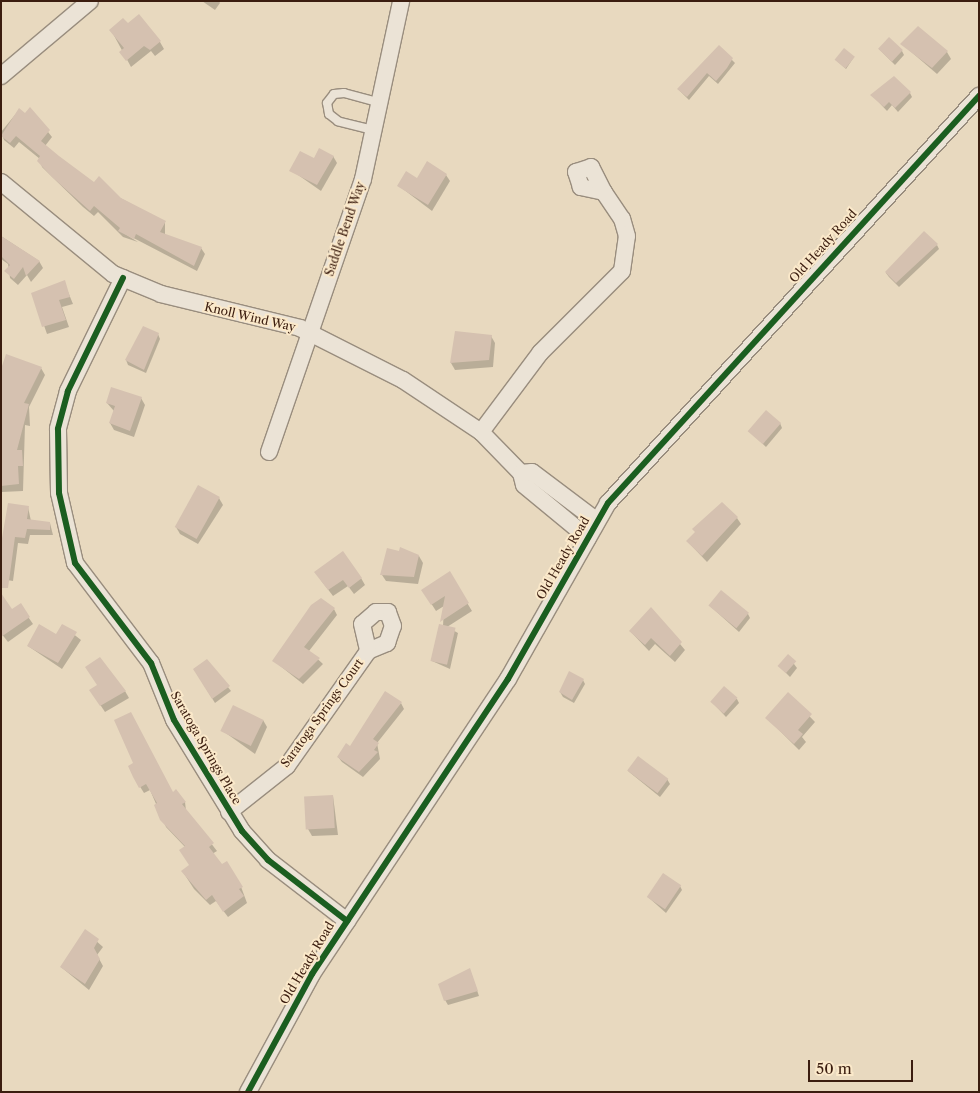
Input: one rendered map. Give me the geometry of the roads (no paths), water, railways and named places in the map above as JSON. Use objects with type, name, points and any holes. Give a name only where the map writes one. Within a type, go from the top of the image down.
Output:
[{"type":"street","points":[[1,76],[90,1]]},
{"type":"street","name":"Saddle Bend Way","points":[[269,452],[308,332],[344,241],[372,130],[401,1]]},
{"type":"street","name":"Old Heady Road","points":[[248,1092],[312,974],[346,920],[508,679],[597,521],[719,376],[979,96]]},
{"type":"street","name":"Knoll Wind Way","points":[[1,182],[123,278],[161,294],[308,332],[403,380],[481,432],[521,473],[524,485],[588,538]]},
{"type":"street","points":[[481,432],[540,354],[622,271],[627,236],[614,202],[604,193]]},
{"type":"street","name":"Saratoga Springs Place","points":[[123,278],[68,392],[58,429],[59,493],[75,563],[150,664],[174,720],[229,812],[268,860],[346,920]]},
{"type":"street","name":"Knoll Wind Way","points":[[521,473],[532,472],[597,521]]},
{"type":"street","name":"Saratoga Springs Court","points":[[229,812],[286,766],[368,651]]},
{"type":"lane","points":[[372,130],[338,121],[329,114],[327,103],[334,94],[344,93],[378,102]]}]
